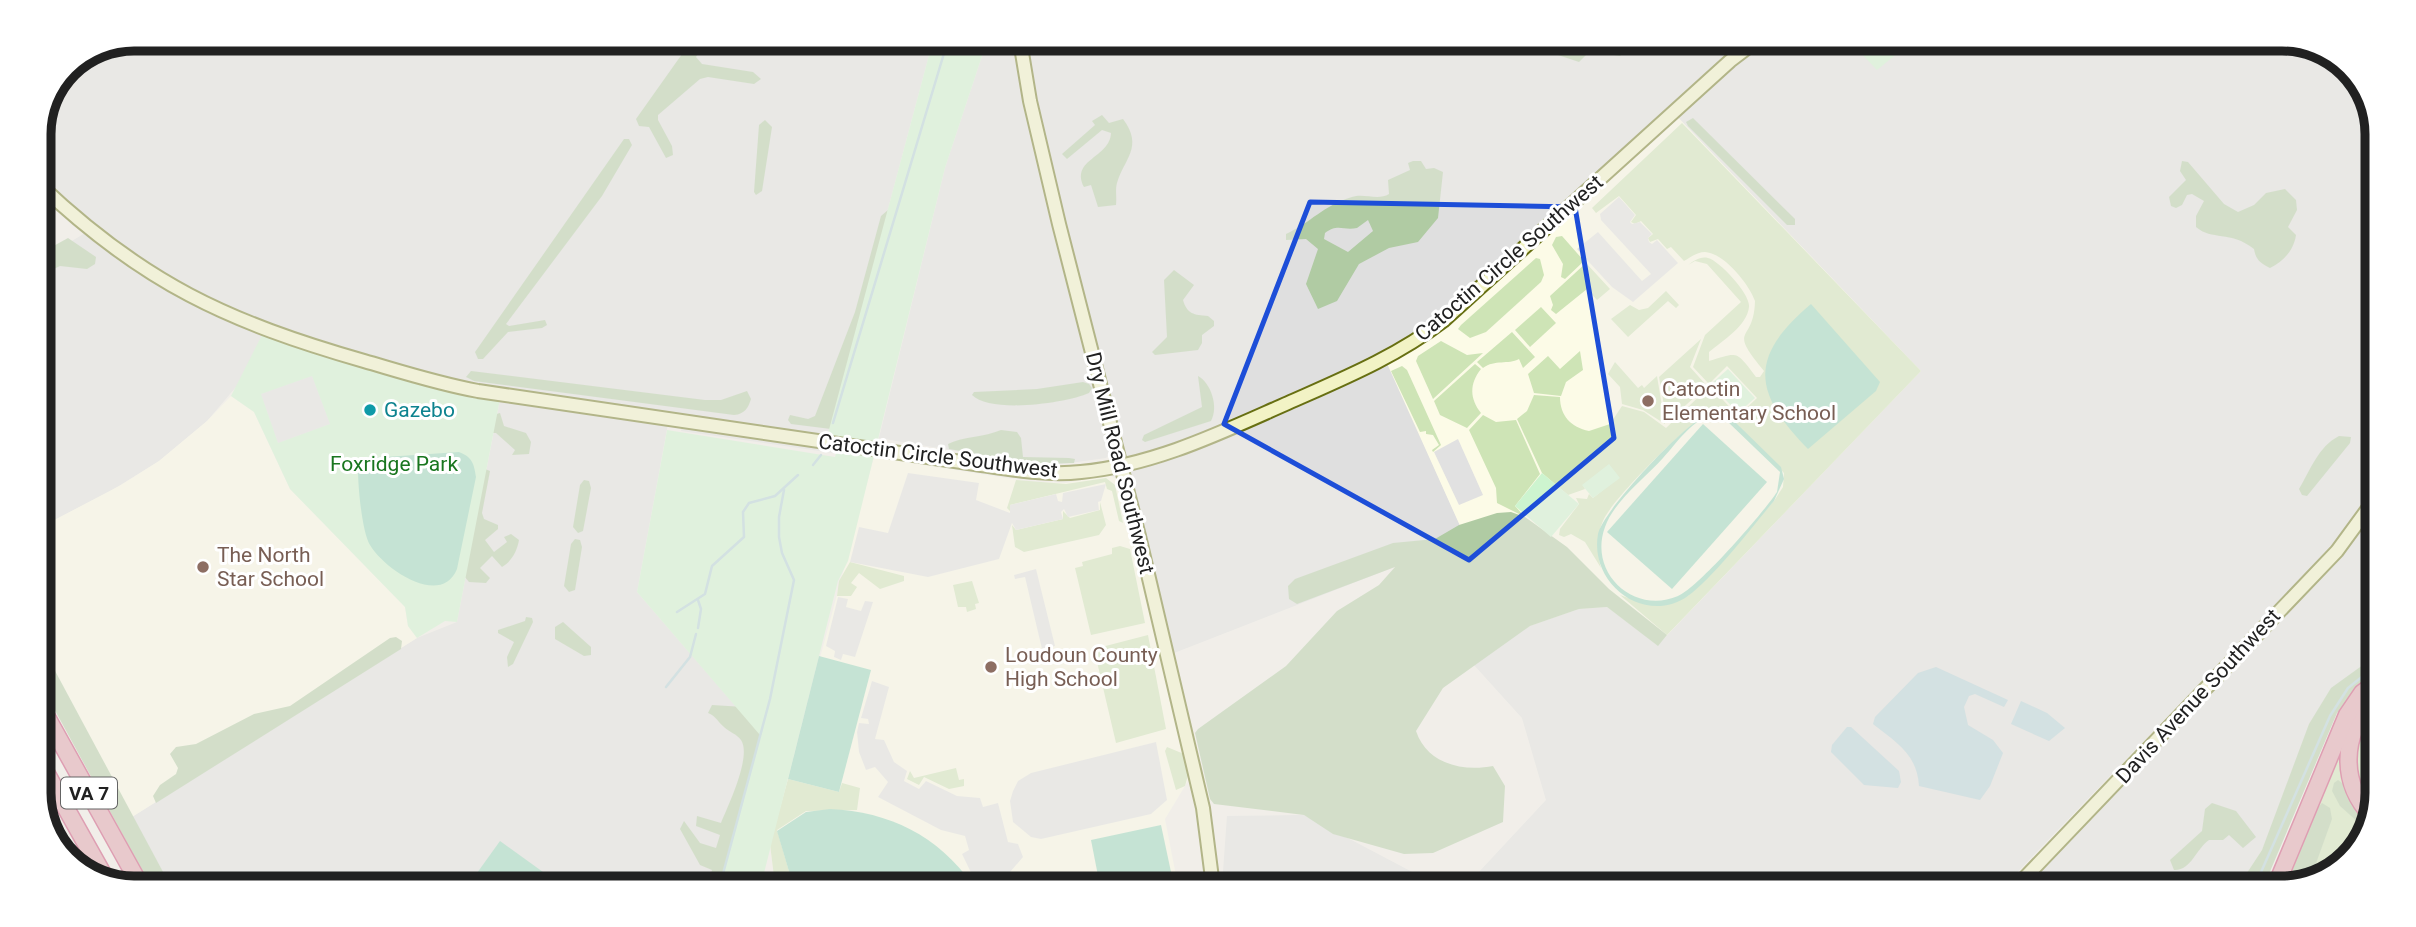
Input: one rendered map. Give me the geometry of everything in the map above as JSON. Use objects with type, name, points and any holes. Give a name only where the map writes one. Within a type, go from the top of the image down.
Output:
[{"type":"highway","points":[[2280,876],[2347,715],[2365,691]]},
{"type":"highway","points":[[2364,806],[2355,793],[2348,765],[2355,726],[2365,713]]},
{"type":"highway","name":"VA 7","points":[[51,725],[135,876]]},
{"type":"highway","name":"VA 7","points":[[51,781],[100,869]]},
{"type":"main road","name":"Dry Mill Road Southwest","points":[[1022,51],[1030,101],[1059,224],[1121,466],[1203,808],[1212,876]]},
{"type":"main road","name":"Catoctin Circle Southwest","points":[[51,194],[128,259],[215,310],[264,331],[448,386],[1014,470],[1080,472],[1121,466],[1202,441],[1376,363],[1423,336],[1743,51]]},
{"type":"main road","name":"Davis Avenue Southwest","points":[[2026,876],[2337,551],[2365,513]]},
{"type":"highlighted area","points":[[1310,202],[1575,207],[1614,438],[1469,560],[1224,424]]},
{"type":"shaded area","points":[[930,51],[826,441],[669,418],[637,592],[764,739],[725,876],[165,876],[132,817],[417,638],[457,622],[501,395],[264,331],[241,381],[207,421],[159,461],[109,492],[51,522],[51,254],[90,230],[51,195],[52,117],[65,87],[75,75],[87,65],[117,52]]},
{"type":"shaded area","points":[[984,51],[2283,51],[2309,55],[2329,65],[2348,83],[2359,102],[2365,128],[2365,672],[2333,696],[2262,850],[2245,876],[2022,876],[2290,589],[2014,876],[1475,876],[1546,800],[1522,718],[1474,665],[1527,627],[1579,609],[1607,607],[1658,645],[1920,371],[1673,113],[1443,321],[1386,359],[1466,539],[1174,653],[1123,440],[1106,458],[1047,466],[879,438],[945,168]]},
{"type":"shaded area","points":[[2057,51],[2097,51],[2099,54],[2051,85],[2038,64]]},
{"type":"shaded area","points":[[1853,52],[1885,87],[1876,96],[1882,103],[1906,80],[1914,88],[1886,114],[1880,109],[1875,114],[1834,69]]},
{"type":"shaded area","name":"Catoctin Elementary School","points":[[1673,112],[1921,371],[1667,635],[1515,520],[1466,539],[1385,359],[1402,350]]},
{"type":"shaded area","points":[[2112,184],[2121,192],[2034,283],[2025,274]]},
{"type":"shaded area","points":[[1619,197],[1635,215],[1630,222],[1640,222],[1652,234],[1648,238],[1649,242],[1652,244],[1657,240],[1678,263],[1633,302],[1612,287],[1577,249],[1598,232],[1642,281],[1651,274],[1601,220],[1600,214]]},
{"type":"shaded area","points":[[2167,255],[2186,273],[2197,263],[2203,269],[2185,288],[2159,263]]},
{"type":"shaded area","points":[[1004,346],[1021,347],[1019,358],[1032,360],[1030,379],[1022,378],[1023,386],[969,390],[968,379],[1017,374],[1018,363],[1003,361]]},
{"type":"shaded area","points":[[312,376],[330,424],[278,443],[261,394]]},
{"type":"shaded area","name":"The North Star School","points":[[231,396],[254,412],[290,489],[405,607],[408,626],[417,638],[132,817],[51,664],[51,522],[121,485],[159,461],[207,421]]},
{"type":"shaded area","points":[[683,420],[839,443],[833,453],[681,431]]},
{"type":"shaded area","points":[[1458,439],[1483,495],[1459,505],[1434,452]]},
{"type":"shaded area","name":"Loudoun County High School","points":[[874,457],[1030,482],[1066,483],[1108,475],[1117,479],[1189,771],[1188,781],[1165,819],[1176,876],[774,876],[770,844]]},
{"type":"shaded area","points":[[908,473],[979,483],[976,500],[1010,513],[1010,505],[1056,494],[1058,501],[1062,502],[1063,493],[1106,484],[1101,501],[1098,502],[1099,510],[1068,517],[1064,509],[1061,512],[1063,519],[1016,530],[1012,523],[999,559],[928,577],[850,562],[859,527],[888,533]]},
{"type":"shaded area","points":[[1036,569],[1055,646],[1042,649],[1025,577],[1015,579],[1014,575]]},
{"type":"shaded area","points":[[838,597],[848,599],[846,607],[861,611],[865,601],[873,602],[855,657],[843,654],[841,660],[834,657],[835,651],[826,646]]},
{"type":"shaded area","points":[[872,681],[889,687],[875,739],[884,740],[894,762],[907,771],[904,781],[919,789],[926,781],[957,796],[980,798],[983,807],[998,803],[1008,842],[1018,844],[1023,857],[1007,876],[973,876],[962,854],[969,850],[965,836],[941,830],[878,797],[888,782],[875,767],[866,770],[859,752],[857,732],[859,723],[869,724],[868,719],[861,718]]},
{"type":"shaded area","points":[[1156,742],[1167,800],[1151,814],[1041,839],[1031,837],[1013,822],[1010,801],[1013,791],[1018,781],[1031,773]]},
{"type":"shaded area","points":[[1304,815],[1418,876],[1223,876],[1227,816]]},
{"type":"green space","points":[[684,51],[700,51],[696,57],[702,64],[753,72],[761,79],[754,84],[708,77],[700,79],[658,115],[672,146],[673,155],[666,158],[649,127],[639,126],[636,119]]},
{"type":"green space","points":[[930,51],[984,51],[945,168],[848,561],[838,581],[763,876],[722,876],[760,735],[637,592],[667,430],[835,457],[839,443],[826,441]]},
{"type":"green space","points":[[1548,51],[1590,51],[1579,62]]},
{"type":"green space","points":[[1590,51],[1626,51],[1620,56]]},
{"type":"green space","points":[[1859,51],[1898,51],[1899,52],[1877,70]]},
{"type":"green space","points":[[1102,115],[1109,123],[1123,119],[1132,137],[1132,145],[1117,183],[1116,205],[1098,207],[1091,185],[1084,187],[1082,170],[1104,148],[1111,133],[1102,130],[1067,159],[1062,154],[1095,125],[1092,121]]},
{"type":"green space","points":[[1693,118],[1795,219],[1795,225],[1787,225],[1688,126],[1686,122]]},
{"type":"green space","points":[[765,120],[772,127],[762,191],[756,195],[754,192],[759,125]]},
{"type":"green space","points":[[1682,123],[1921,371],[1667,635],[1620,595],[1648,605],[1688,596],[1774,501],[1783,487],[1784,473],[1732,419],[1712,411],[1671,444],[1620,496],[1609,511],[1601,526],[1599,538],[1601,568],[1585,542],[1571,534],[1564,537],[1559,535],[1560,529],[1579,504],[1576,498],[1587,499],[1589,494],[1593,498],[1619,477],[1583,485],[1585,489],[1568,495],[1542,473],[1517,419],[1527,411],[1534,395],[1560,397],[1562,410],[1568,420],[1589,431],[1610,424],[1622,406],[1644,412],[1666,428],[1710,386],[1738,416],[1757,398],[1727,366],[1709,384],[1693,367],[1705,335],[1741,302],[1707,264],[1695,261],[1688,265],[1697,259],[1708,258],[1734,279],[1745,295],[1749,307],[1739,327],[1709,352],[1709,361],[1736,355],[1756,377],[1760,377],[1764,371],[1746,347],[1744,340],[1754,315],[1755,301],[1735,270],[1712,254],[1699,253],[1684,261],[1671,247],[1667,249],[1658,239],[1650,242],[1648,238],[1653,234],[1641,221],[1635,224],[1631,222],[1636,215],[1619,196],[1596,213],[1592,208]]},
{"type":"green space","points":[[624,139],[629,139],[632,145],[602,196],[506,324],[509,326],[545,320],[547,325],[508,332],[483,359],[478,359],[475,352]]},
{"type":"green space","points":[[1421,161],[1426,169],[1434,168],[1443,172],[1438,218],[1418,242],[1389,248],[1359,264],[1337,301],[1318,309],[1306,284],[1318,249],[1306,239],[1286,240],[1286,234],[1342,201],[1357,196],[1380,197],[1389,194],[1388,180],[1410,170],[1408,163]],"holes":[[[1368,220],[1373,231],[1348,252],[1324,239],[1325,233],[1330,230],[1357,228]]]},
{"type":"green space","points":[[2182,161],[2188,162],[2224,204],[2238,212],[2254,205],[2266,193],[2285,189],[2296,200],[2297,210],[2288,227],[2296,235],[2295,240],[2283,259],[2270,268],[2259,261],[2254,249],[2245,243],[2208,234],[2196,227],[2196,216],[2204,201],[2192,194],[2187,195],[2182,205],[2176,208],[2171,206],[2169,197],[2186,180],[2180,171]]},
{"type":"green space","points":[[888,210],[847,431],[791,424],[788,420],[790,415],[808,419],[815,416],[855,312],[881,216]]},
{"type":"green space","points":[[1562,236],[1584,261],[1565,279],[1561,277],[1563,264],[1552,245],[1556,237]]},
{"type":"green space","points":[[68,238],[96,257],[95,264],[87,269],[60,266],[51,270],[51,247]]},
{"type":"green space","points":[[1536,258],[1540,259],[1544,275],[1541,282],[1486,332],[1470,338],[1458,329],[1461,325]]},
{"type":"green space","points":[[1586,263],[1610,289],[1597,300],[1587,289],[1556,314],[1551,310],[1553,305],[1550,296]]},
{"type":"green space","points":[[1174,270],[1194,285],[1183,300],[1189,311],[1208,316],[1214,321],[1214,326],[1202,335],[1198,350],[1155,355],[1152,352],[1167,337],[1164,280]]},
{"type":"green space","points":[[1666,291],[1679,305],[1676,308],[1668,301],[1628,337],[1611,319],[1630,305],[1639,310],[1648,308]]},
{"type":"green space","points":[[1811,304],[1880,382],[1876,391],[1808,449],[1776,410],[1768,392],[1765,375],[1768,358],[1776,341]]},
{"type":"green space","points":[[1541,307],[1556,323],[1530,347],[1515,330]]},
{"type":"green space","name":"Foxridge Park","points":[[264,331],[501,394],[457,622],[445,621],[417,638],[408,626],[405,607],[290,489],[254,412],[231,396]]},
{"type":"green space","points":[[1512,332],[1535,357],[1523,368],[1519,359],[1483,368],[1477,362]]},
{"type":"green space","points":[[1701,339],[1690,367],[1707,386],[1667,422],[1659,377]]},
{"type":"green space","points":[[1441,341],[1467,355],[1483,353],[1433,399],[1416,361],[1418,356]]},
{"type":"green space","points":[[1580,351],[1583,370],[1566,382],[1561,396],[1534,393],[1528,374],[1548,356],[1560,369]]},
{"type":"green space","points":[[1615,362],[1638,388],[1642,385],[1644,388],[1657,376],[1665,424],[1643,410],[1622,404],[1620,387],[1608,374]]},
{"type":"green space","points":[[1475,364],[1481,369],[1474,380],[1472,391],[1481,413],[1467,428],[1440,415],[1434,401]]},
{"type":"green space","points":[[1402,366],[1407,370],[1441,445],[1433,452],[1439,445],[1433,435],[1426,434],[1426,431],[1420,432],[1391,371]]},
{"type":"green space","points":[[1728,369],[1755,398],[1738,413],[1711,384]]},
{"type":"green space","points":[[471,371],[705,400],[721,400],[747,391],[751,399],[746,410],[734,415],[474,381],[466,377]]},
{"type":"green space","points":[[1198,376],[1207,384],[1214,402],[1211,421],[1145,442],[1142,440],[1144,435],[1202,407]]},
{"type":"green space","points":[[1083,382],[1092,388],[1089,393],[1047,403],[995,404],[981,401],[972,395],[974,392],[1037,389]]},
{"type":"green space","points":[[1712,411],[1732,419],[1781,467],[1784,479],[1774,501],[1698,588],[1671,604],[1655,606],[1638,603],[1611,584],[1602,569],[1598,534],[1603,522],[1630,487],[1700,418]],"holes":[[[1716,415],[1728,422],[1780,472],[1777,492],[1730,548],[1687,590],[1678,596],[1662,600],[1646,600],[1631,595],[1609,574],[1603,560],[1601,544],[1609,517],[1680,438],[1700,420]]]},
{"type":"green space","points":[[500,413],[504,426],[526,433],[531,442],[529,454],[512,455],[515,450],[496,433],[492,433],[493,415]]},
{"type":"green space","points":[[1483,415],[1496,422],[1516,420],[1540,474],[1515,506],[1525,517],[1497,503],[1496,488],[1469,430]]},
{"type":"green space","points":[[1703,424],[1767,482],[1672,589],[1607,532]]},
{"type":"green space","points":[[1001,430],[1017,432],[1021,438],[1023,457],[1069,458],[1075,459],[1074,463],[1036,464],[949,449],[948,444],[953,442]]},
{"type":"green space","points":[[2339,436],[2351,437],[2350,443],[2307,496],[2302,495],[2299,489],[2316,459],[2326,446]]},
{"type":"green space","points":[[459,452],[472,461],[476,477],[457,569],[449,580],[439,585],[426,585],[399,573],[377,555],[370,545],[363,520],[358,470],[363,461],[370,458]]},
{"type":"green space","points":[[1609,464],[1620,478],[1593,498],[1582,485]]},
{"type":"green space","points":[[821,466],[729,876],[710,876],[712,870],[700,865],[680,829],[684,821],[700,843],[716,848],[720,835],[696,826],[697,816],[721,823],[738,781],[744,747],[739,738],[708,713],[712,705],[744,707]]},
{"type":"green space","points":[[485,469],[490,471],[482,513],[484,519],[498,525],[498,529],[485,540],[494,552],[507,542],[504,537],[511,534],[519,540],[506,565],[502,567],[492,556],[480,568],[490,578],[486,583],[469,582],[464,576]]},
{"type":"green space","points":[[1542,473],[1579,504],[1551,537],[1515,506]]},
{"type":"green space","points":[[1106,478],[1115,485],[1123,523],[1119,521],[1112,491],[1107,489],[1105,482],[1010,505],[1010,511],[1007,508],[1016,480],[1066,484]]},
{"type":"green space","points":[[584,480],[589,481],[591,488],[583,531],[578,533],[573,527],[580,485]]},
{"type":"green space","points":[[1100,502],[1106,525],[1099,535],[1024,552],[1015,547],[1012,525],[1016,530],[1063,519],[1063,511],[1070,518],[1100,510]]},
{"type":"green space","points":[[1511,512],[1525,517],[1567,547],[1609,589],[1667,635],[1658,646],[1607,607],[1579,609],[1530,626],[1443,688],[1416,731],[1428,751],[1447,763],[1470,768],[1493,766],[1505,786],[1503,822],[1433,853],[1404,854],[1333,834],[1304,815],[1214,804],[1210,799],[1195,733],[1198,729],[1286,666],[1337,611],[1379,585],[1395,567],[1297,604],[1289,599],[1288,586],[1295,579],[1393,543],[1435,539],[1459,525],[1497,513]]},
{"type":"green space","points":[[575,539],[580,540],[582,547],[575,590],[569,592],[564,586],[571,544]]},
{"type":"green space","points":[[1120,546],[1130,549],[1145,623],[1091,635],[1075,568],[1083,566],[1082,562],[1112,554],[1112,548]]},
{"type":"green space","points":[[850,562],[904,576],[904,581],[880,589],[859,573],[851,583],[857,587],[851,596],[837,596],[839,581]]},
{"type":"green space","points":[[972,581],[979,603],[975,604],[976,609],[967,612],[966,607],[958,607],[953,585]]},
{"type":"green space","points":[[526,617],[532,618],[533,622],[513,664],[508,667],[507,657],[514,642],[498,633],[498,630],[525,621]]},
{"type":"green space","points":[[563,622],[591,647],[591,655],[584,656],[555,639],[555,627]]},
{"type":"green space","points":[[1148,635],[1166,729],[1116,743],[1094,649]]},
{"type":"green space","points":[[396,637],[402,641],[401,649],[156,803],[153,796],[160,785],[176,774],[178,768],[170,754],[176,747],[196,744],[254,714],[290,706],[390,638]]},
{"type":"green space","points":[[819,656],[871,670],[839,792],[788,779]]},
{"type":"green space","points":[[51,663],[165,876],[145,876],[51,703]]},
{"type":"green space","points":[[2365,663],[2365,680],[2337,713],[2268,876],[2245,876],[2262,850],[2309,724],[2331,688]]},
{"type":"green space","points":[[2365,727],[2365,795],[2357,781],[2355,770]]},
{"type":"green space","points":[[1167,747],[1184,754],[1189,771],[1185,786],[1176,790],[1165,751]]},
{"type":"green space","points":[[2337,752],[2343,753],[2364,806],[2357,830],[2341,852],[2329,862],[2309,872],[2288,876]]},
{"type":"green space","points":[[956,768],[959,780],[964,779],[964,786],[949,789],[924,777],[919,785],[907,779],[910,771],[914,778]]},
{"type":"green space","points":[[788,779],[839,792],[842,783],[860,788],[857,810],[806,811],[777,830],[790,876],[774,876],[770,844]]},
{"type":"green space","points":[[2338,780],[2345,785],[2363,812],[2360,824],[2340,806],[2332,791]]},
{"type":"green space","points":[[2212,803],[2236,811],[2256,837],[2243,848],[2229,835],[2223,840],[2209,840],[2185,867],[2174,870],[2170,860],[2202,831],[2205,809]]},
{"type":"green space","points":[[2322,803],[2330,808],[2332,819],[2314,870],[2291,876],[2314,812]]},
{"type":"green space","points":[[830,809],[852,811],[892,821],[928,840],[944,852],[966,876],[790,876],[777,831],[806,812]]},
{"type":"green space","points":[[1161,825],[1172,876],[1098,876],[1091,840]]},
{"type":"green space","points":[[500,841],[543,872],[540,876],[475,876]]},
{"type":"water","points":[[1936,667],[2008,700],[2004,707],[1975,694],[1969,696],[1964,707],[1968,725],[1993,740],[2003,753],[1990,786],[1980,800],[1919,786],[1910,757],[1873,724],[1875,717],[1918,673]]},
{"type":"water","points":[[2021,701],[2047,713],[2065,728],[2049,741],[2011,724]]},
{"type":"water","points":[[1847,727],[1851,727],[1899,771],[1901,782],[1898,788],[1864,785],[1831,752],[1832,745]]},
{"type":"waterway","points":[[833,423],[945,51]]},
{"type":"waterway","points":[[813,465],[821,455]]},
{"type":"waterway","points":[[677,612],[705,594],[712,566],[744,537],[743,512],[749,503],[775,496],[798,475]]},
{"type":"waterway","points":[[722,876],[770,699],[794,580],[782,553],[779,537],[779,517],[784,490]]},
{"type":"waterway","points":[[698,600],[701,609],[698,628]]},
{"type":"waterway","points":[[666,687],[690,657],[696,634]]},
{"type":"waterway","points":[[2259,876],[2330,716],[2348,688],[2365,674]]},
{"type":"place","name":"Catoctin Elementary School","points":[[1648,401]]},
{"type":"place","name":"Gazebo","points":[[370,410]]},
{"type":"place","name":"The North Star School","points":[[203,567]]},
{"type":"place","name":"Loudoun County High School","points":[[991,667]]}]
